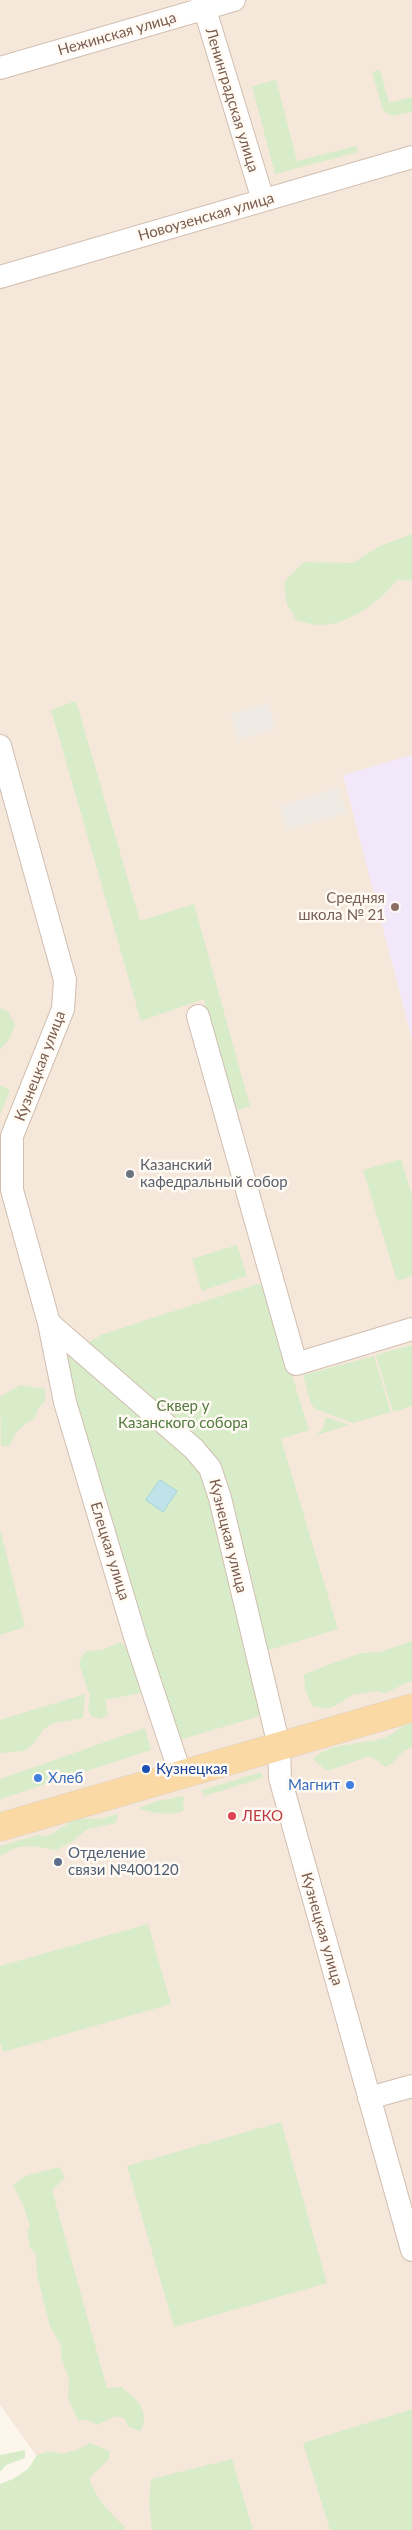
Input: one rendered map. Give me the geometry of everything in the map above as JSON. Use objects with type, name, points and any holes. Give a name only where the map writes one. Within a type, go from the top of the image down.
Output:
[{"type":"main road","points":[[0,1827],[412,1708]]},
{"type":"street","name":"Нежинская улица","points":[[0,68],[203,4],[234,0]]},
{"type":"street","name":"Ленинградская улица","points":[[203,4],[263,200]]},
{"type":"street","name":"Новоузенская улица","points":[[0,276],[412,157]]},
{"type":"street","name":"Кузнецкая улица","points":[[0,746],[65,980],[63,1009],[12,1136],[6,1192],[49,1323],[194,1448],[210,1468],[220,1498],[279,1746],[280,1778],[412,2250]]},
{"type":"street","points":[[198,1016],[296,1364],[412,1329]]},
{"type":"street","name":"Елецкая улица","points":[[49,1323],[65,1402],[136,1640],[181,1776]]},
{"type":"street","points":[[369,2098],[412,2086]]},
{"type":"shaded area","points":[[0,0],[412,0],[412,2530],[90,2530],[0,2405]]},
{"type":"shaded area","points":[[269,703],[276,729],[238,740],[231,714]]},
{"type":"shaded area","name":"Средняя школа № 21","points":[[412,755],[412,1039],[343,775]]},
{"type":"shaded area","points":[[338,787],[347,813],[287,830],[279,806]]},
{"type":"green space","points":[[380,70],[389,103],[412,97],[412,112],[392,116],[383,110],[372,72]]},
{"type":"green space","points":[[276,80],[297,161],[356,146],[358,152],[275,174],[252,86]]},
{"type":"green space","points":[[412,534],[412,581],[397,580],[373,604],[353,617],[342,621],[314,625],[297,621],[287,605],[284,582],[304,562],[353,563],[380,546]]},
{"type":"green space","points":[[76,701],[140,921],[194,904],[250,1106],[235,1111],[204,999],[141,1021],[51,710]]},
{"type":"green space","points":[[0,1007],[8,1012],[15,1024],[10,1038],[0,1050]]},
{"type":"green space","points":[[0,1085],[10,1090],[0,1115]]},
{"type":"green space","points":[[401,1159],[412,1195],[412,1276],[397,1281],[363,1170]]},
{"type":"green space","points":[[237,1245],[247,1276],[202,1291],[192,1259]]},
{"type":"green space","name":"Сквер у Казанского собора","points":[[257,1284],[264,1285],[309,1430],[281,1439],[338,1629],[246,1657],[263,1715],[176,1741],[62,1358],[101,1335]]},
{"type":"green space","points":[[412,1345],[412,1406],[393,1412],[376,1355]]},
{"type":"green space","points":[[374,1356],[391,1412],[353,1423],[315,1409],[311,1404],[303,1375]]},
{"type":"green space","points":[[20,1385],[45,1389],[45,1401],[38,1409],[35,1418],[23,1426],[10,1446],[1,1446],[0,1397]]},
{"type":"green space","points":[[325,1417],[349,1425],[317,1435],[324,1427]]},
{"type":"green space","points":[[0,1529],[25,1627],[0,1635]]},
{"type":"green space","points":[[412,1641],[412,1681],[385,1693],[376,1691],[351,1695],[339,1704],[327,1709],[312,1706],[305,1689],[304,1674],[361,1653],[380,1652]]},
{"type":"green space","points":[[120,1642],[133,1653],[145,1691],[105,1700],[108,1715],[100,1719],[91,1716],[88,1709],[90,1696],[79,1664],[81,1657],[87,1651],[102,1650]]},
{"type":"green space","points":[[85,1694],[83,1718],[53,1723],[43,1730],[34,1744],[24,1751],[0,1753],[0,1720]]},
{"type":"green space","points":[[412,1722],[412,1747],[386,1767],[370,1756],[327,1771],[313,1759],[337,1747],[385,1738]]},
{"type":"green space","points":[[145,1728],[151,1750],[0,1799],[0,1779]]},
{"type":"green space","points":[[261,1772],[263,1778],[204,1796],[202,1790]]},
{"type":"green space","points":[[184,1796],[183,1811],[179,1813],[161,1813],[139,1808],[157,1801]]},
{"type":"green space","points":[[118,1814],[116,1823],[87,1829],[72,1842],[56,1850],[34,1846],[17,1847],[0,1856],[0,1846],[38,1835],[48,1836],[77,1818],[99,1819]]},
{"type":"green space","points":[[148,1924],[171,2004],[3,2052],[0,2042],[0,1966]]},
{"type":"green space","points":[[281,2122],[327,2283],[174,2327],[127,2166]]},
{"type":"green space","points":[[59,2167],[65,2178],[52,2190],[107,2388],[121,2387],[137,2401],[144,2417],[141,2431],[128,2427],[124,2418],[114,2416],[98,2425],[87,2420],[78,2420],[68,2398],[69,2379],[61,2356],[61,2345],[50,2327],[37,2275],[36,2254],[30,2248],[27,2231],[30,2227],[24,2207],[13,2185],[26,2176]]},
{"type":"green space","points":[[412,2409],[412,2530],[330,2530],[303,2443]]},
{"type":"green space","points":[[90,2443],[110,2451],[108,2460],[89,2478],[99,2499],[125,2527],[125,2530],[0,2530],[0,2484],[13,2479],[28,2469],[37,2455],[50,2451],[63,2454]]},
{"type":"green space","points":[[25,2450],[25,2458],[6,2465],[0,2472],[0,2455]]},
{"type":"green space","points":[[232,2459],[253,2530],[152,2530],[149,2503],[151,2479]]},
{"type":"water","points":[[160,1480],[177,1491],[163,1512],[146,1500]]},
{"type":"place","name":"Средняя школа № 21","points":[[395,907]]},
{"type":"place","name":"Казанский кафедральный собор","points":[[130,1174]]},
{"type":"place","name":"Кузнецкая","points":[[146,1769]]},
{"type":"place","name":"Хлеб","points":[[38,1778]]},
{"type":"place","name":"Магнит","points":[[350,1785]]},
{"type":"place","name":"ЛЕКО","points":[[232,1816]]},
{"type":"place","name":"Отделение связи №400120","points":[[58,1862]]}]
